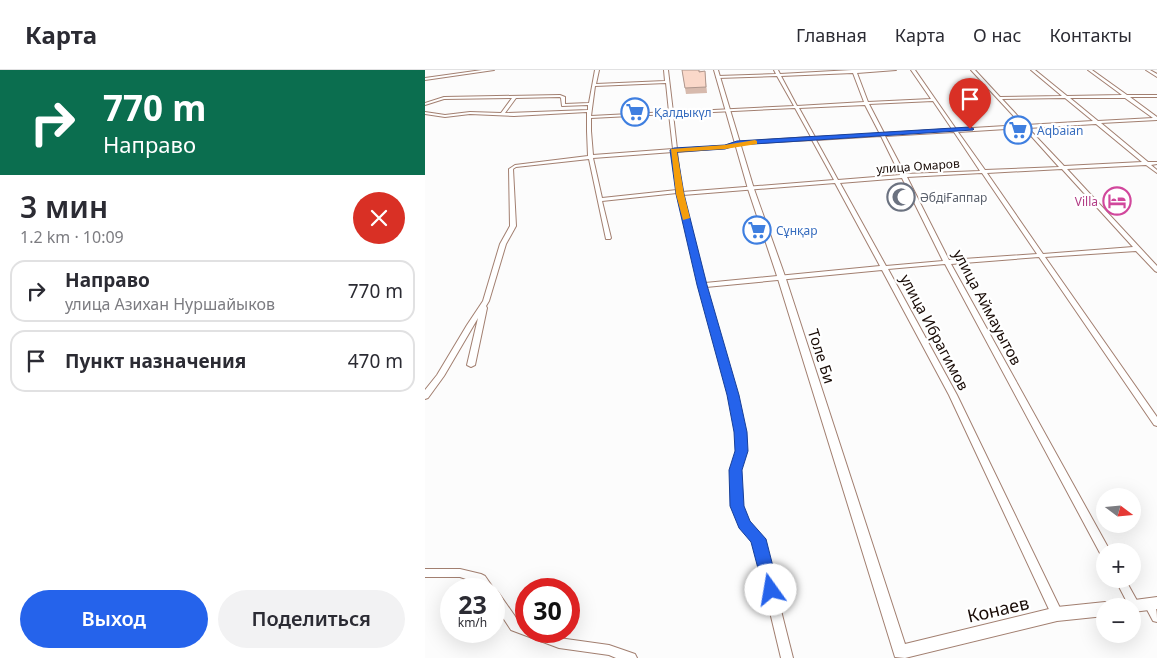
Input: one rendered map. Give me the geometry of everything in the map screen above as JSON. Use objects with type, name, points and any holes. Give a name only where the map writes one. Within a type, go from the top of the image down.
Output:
[{"type":"main road","points":[[425,79],[492,70]]},
{"type":"main road","name":"Толе Би","points":[[717,74],[737,144],[782,279],[898,656]]},
{"type":"main road","name":"Конаев","points":[[898,656],[1057,614],[1096,610]]},
{"type":"street","points":[[597,70],[589,114],[591,157],[608,238]]},
{"type":"street","points":[[666,70],[680,193],[741,432],[742,451],[735,470],[737,506],[744,524],[758,539],[787,658]]},
{"type":"street","name":"улица Аймауытов","points":[[854,70],[866,102],[947,262],[1100,543]]},
{"type":"street","points":[[717,74],[894,70]]},
{"type":"street","points":[[913,70],[953,130],[985,171],[1040,256],[1157,423]]},
{"type":"street","points":[[973,70],[1157,270]]},
{"type":"street","points":[[1033,70],[1157,172]]},
{"type":"street","points":[[1090,70],[1157,119]]},
{"type":"street","points":[[1147,70],[1157,76]]},
{"type":"street","name":"улица Ибрагимов","points":[[777,72],[953,395],[1057,614]]},
{"type":"street","points":[[594,85],[666,82]]},
{"type":"street","points":[[425,104],[436,100],[457,98],[562,96],[563,105],[591,104]]},
{"type":"street","points":[[999,98],[1157,96]]},
{"type":"street","points":[[502,114],[515,97]]},
{"type":"street","points":[[425,113],[445,116],[463,113],[589,114],[671,112],[934,100]]},
{"type":"street","points":[[471,365],[486,301],[503,244],[513,226],[511,169],[521,165],[591,157],[813,138],[1157,119]]},
{"type":"street","name":"улица Омаров","points":[[600,200],[903,176],[1063,166],[1157,163]]},
{"type":"street","points":[[702,285],[782,279],[947,262],[1137,248]]},
{"type":"street","points":[[425,396],[440,376],[469,325],[486,301]]},
{"type":"street","points":[[425,573],[460,573],[478,578]]},
{"type":"street","points":[[1127,588],[1157,617]]},
{"type":"street","points":[[505,611],[515,626]]},
{"type":"street","points":[[559,643],[609,650],[631,658]]},
{"type":"building","points":[[682,70],[705,71],[706,87],[685,88]]},
{"type":"slow traffic","points":[[686,218],[680,194],[674,150],[725,147],[755,142]]},
{"type":"place","name":"Қалдыкүл","points":[[635,112]]},
{"type":"place","name":"Aqbaian","points":[[1018,130]]},
{"type":"place","name":"ӘбдіҒаппар","points":[[901,197]]},
{"type":"place","name":"Villa","points":[[1117,201]]},
{"type":"place","name":"Cұнқар","points":[[757,230]]},
{"type":"route","points":[[771,590],[758,539],[744,524],[737,506],[735,470],[742,451],[741,432],[680,194],[674,150],[725,147],[737,144],[970,129]]}]
